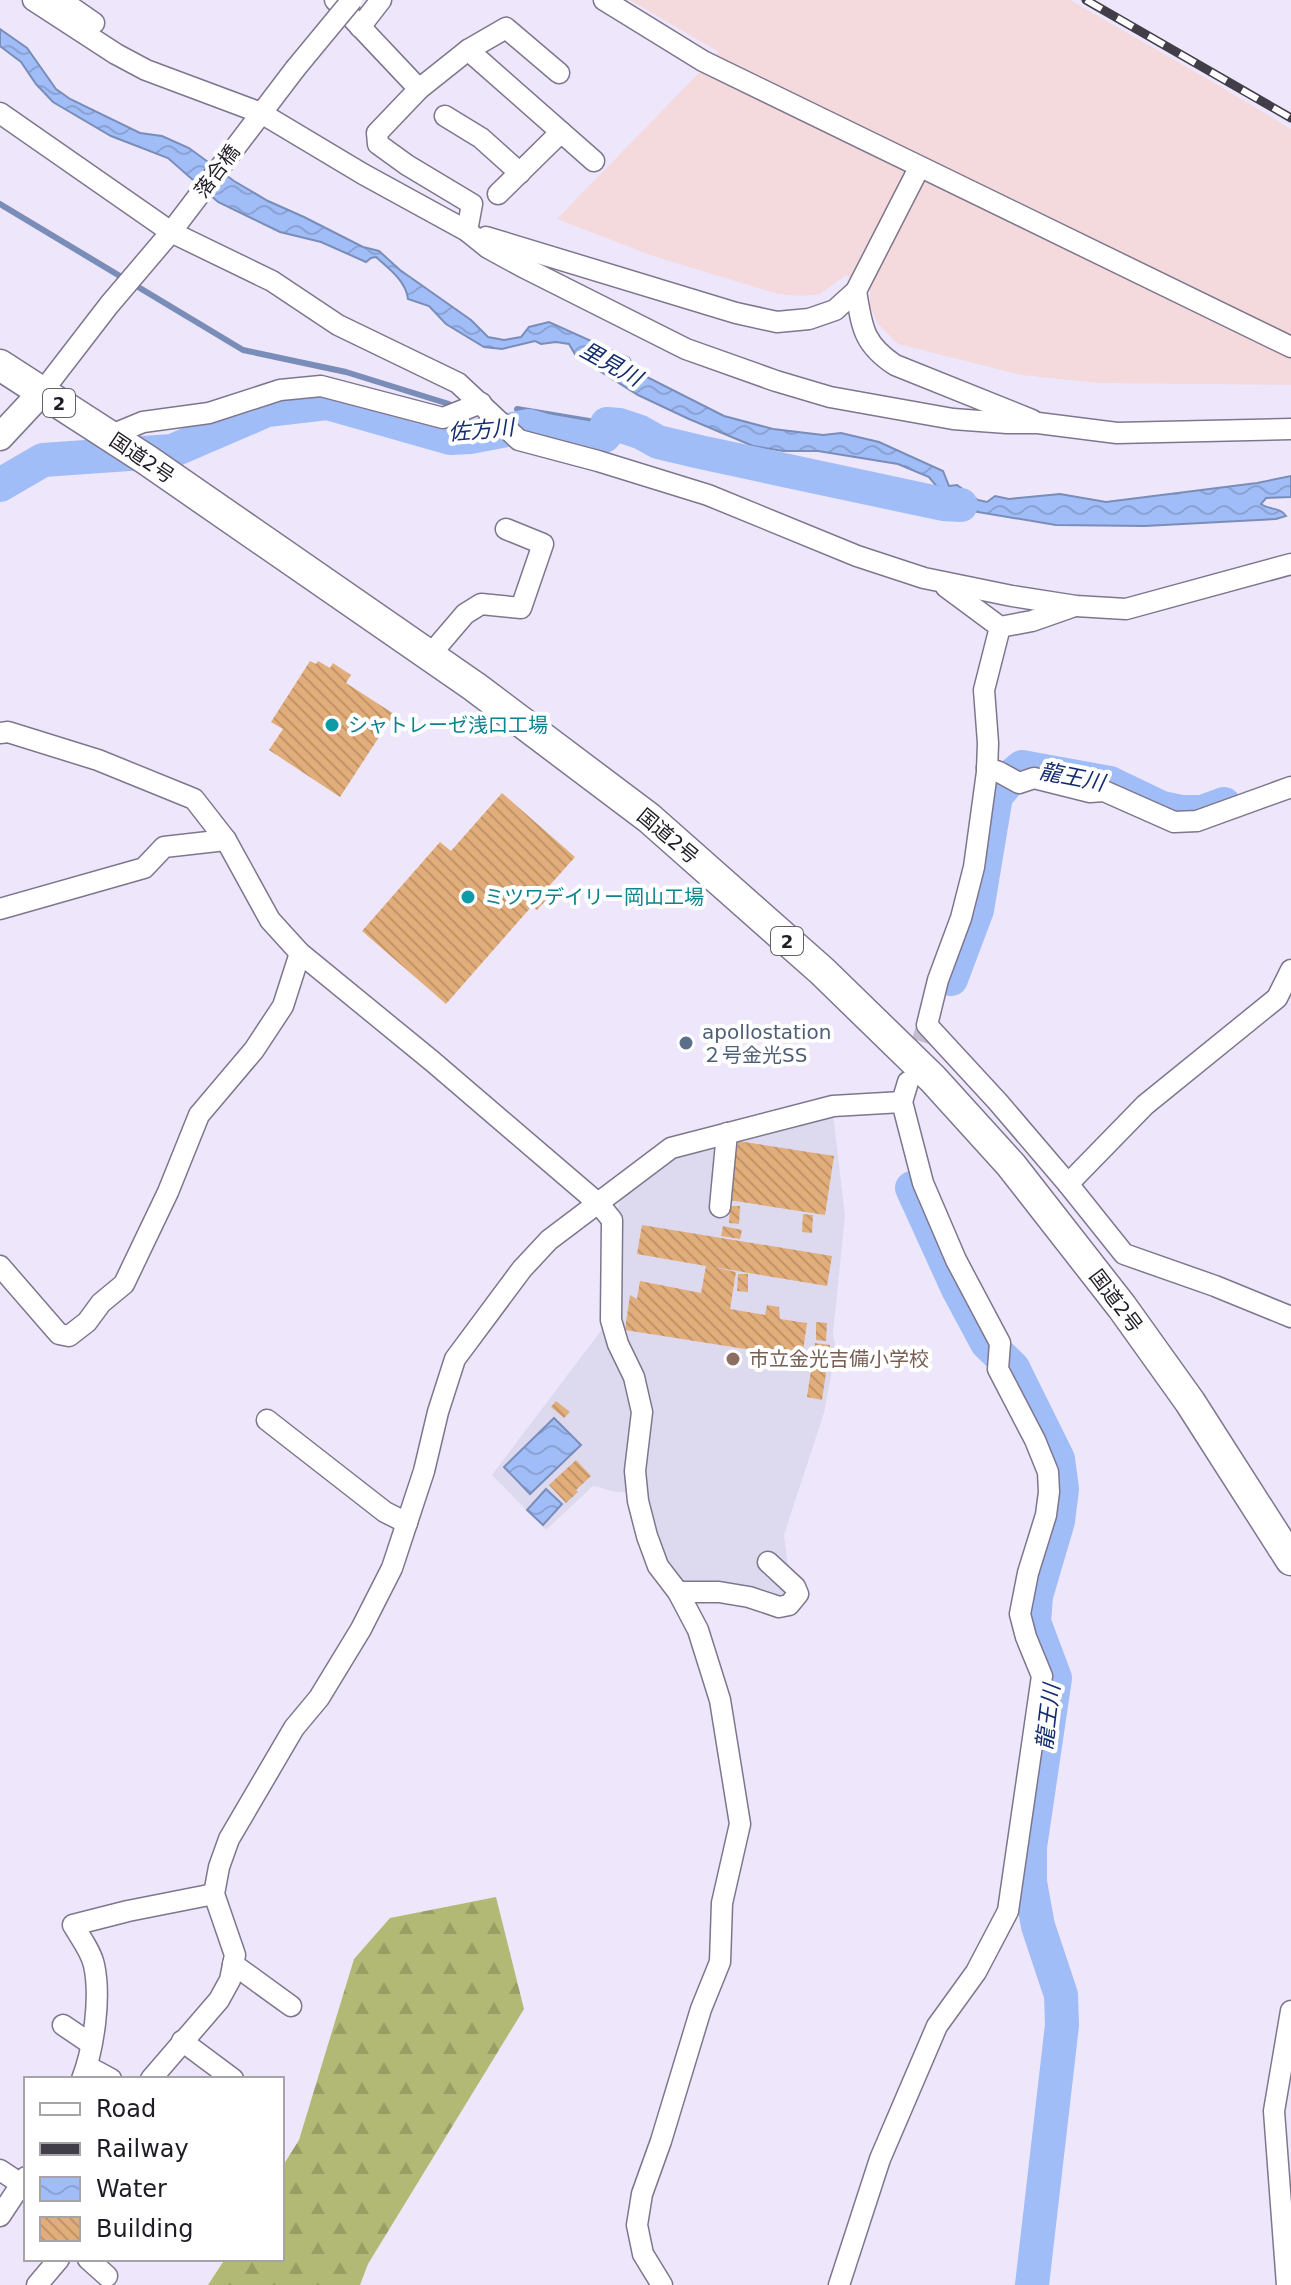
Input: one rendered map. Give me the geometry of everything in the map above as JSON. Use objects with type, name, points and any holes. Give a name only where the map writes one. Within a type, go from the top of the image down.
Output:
[{"type":"highway","name":"国道2号","points":[[0,365],[147,460],[430,655],[649,818],[822,971],[933,1079],[1011,1165],[1122,1307],[1190,1402],[1291,1560]]},
{"type":"main road","points":[[0,437],[42,392]]},
{"type":"street","points":[[33,0],[116,54],[363,174],[467,231],[488,248],[521,266],[686,349],[776,381],[830,397],[953,419],[1038,423],[1117,433],[1291,429]]},
{"type":"street","points":[[61,0],[112,36],[116,54]]},
{"type":"street","points":[[335,0],[419,89]]},
{"type":"street","name":"落合橋","points":[[42,392],[352,0]]},
{"type":"street","points":[[360,27],[381,0]]},
{"type":"street","points":[[604,0],[703,61],[1291,347]]},
{"type":"street","points":[[467,231],[472,204],[378,144],[377,133],[419,89],[468,50],[506,28],[559,73]]},
{"type":"street","points":[[468,50],[594,161]]},
{"type":"street","points":[[0,113],[171,232],[272,281],[338,325],[458,383],[519,440],[708,495],[857,556],[940,582],[1076,606],[1126,609],[1291,564]]},
{"type":"street","points":[[445,116],[481,138],[520,173]]},
{"type":"street","points":[[498,194],[561,132]]},
{"type":"street","points":[[467,231],[736,313],[777,322],[809,319],[835,310],[856,291],[919,168]]},
{"type":"street","points":[[856,291],[868,342],[880,355],[895,365],[1038,423]]},
{"type":"street","points":[[113,438],[143,422],[209,413],[280,390],[321,386],[443,418],[488,410]]},
{"type":"street","points":[[430,655],[465,614],[481,604],[521,608],[543,544],[506,529]]},
{"type":"street","points":[[940,582],[1000,627],[1032,621],[1076,606]]},
{"type":"street","points":[[1000,627],[984,690],[993,770],[961,918],[938,980],[927,1025],[998,1102],[1124,1254],[1228,1290],[1291,1317]]},
{"type":"street","points":[[0,733],[8,732],[98,760],[194,799],[226,840],[270,920],[300,953],[432,1061],[599,1204],[612,1220],[611,1320],[640,1396],[641,1426],[635,1471],[638,1501],[658,1566],[678,1592],[698,1630],[720,1700],[740,1824],[722,1903],[720,1962],[701,2009],[642,2194],[637,2225],[643,2254],[662,2285]]},
{"type":"street","points":[[993,770],[1019,783],[1034,778],[1090,792],[1104,791],[1174,822],[1197,821],[1291,787]]},
{"type":"street","points":[[0,909],[144,868],[164,847],[226,840]]},
{"type":"street","points":[[0,1266],[59,1334],[69,1336],[124,1284],[168,1192],[199,1115],[254,1050],[283,1006],[300,953]]},
{"type":"street","points":[[1068,1184],[1145,1105],[1277,998],[1291,970]]},
{"type":"street","points":[[839,2285],[880,2159],[937,2026],[976,1972],[1008,1911],[1042,1676],[1020,1614],[1028,1573],[1046,1515],[1048,1472],[998,1369],[1000,1343],[956,1260],[923,1183],[902,1102],[908,1082]]},
{"type":"street","points":[[153,2077],[219,2000],[230,1980],[235,1955],[214,1894],[229,1839],[294,1728],[319,1698],[361,1629],[392,1568],[455,1359],[522,1269],[549,1240],[671,1148],[833,1106],[902,1102]]},
{"type":"street","points":[[720,1207],[727,1133]]},
{"type":"street","points":[[267,1420],[385,1512],[407,1523]]},
{"type":"street","points":[[678,1592],[719,1592],[749,1597],[779,1607],[789,1605],[798,1594],[795,1587],[768,1562]]},
{"type":"street","points":[[84,2073],[97,2001],[94,1963],[73,1925],[214,1894]]},
{"type":"street","points":[[233,1964],[291,2006]]},
{"type":"street","points":[[1287,2285],[1274,2111],[1291,2011]]},
{"type":"street","points":[[63,2025],[91,2044]]},
{"type":"street","points":[[182,2041],[230,2077]]},
{"type":"street","points":[[0,2170],[23,2180],[0,2216]]},
{"type":"street","points":[[37,2285],[57,2261]]},
{"type":"street","points":[[90,2261],[107,2276]]},
{"type":"shaded area","points":[[630,0],[1070,0],[1223,88],[1291,129],[1291,385],[1099,383],[1021,375],[898,344],[878,324],[870,306],[870,287],[846,275],[820,294],[778,294],[653,256],[557,219],[719,52]]},
{"type":"shaded area","name":"市立金光吉備小学校","points":[[833,1113],[845,1216],[833,1334],[836,1351],[824,1413],[784,1535],[791,1589],[785,1602],[688,1584],[665,1564],[654,1538],[640,1464],[647,1433],[617,1323],[616,1213],[621,1198],[673,1156]]},
{"type":"shaded area","points":[[606,1324],[632,1402],[627,1492],[593,1486],[546,1530],[492,1475]]},
{"type":"green space","points":[[496,1897],[524,2009],[368,2264],[360,2285],[208,2285],[224,2261],[284,2261],[284,2164],[299,2140],[354,1959],[390,1918]]},
{"type":"water","name":"里見川","points":[[0,29],[27,48],[56,89],[70,99],[140,133],[162,136],[189,148],[268,201],[363,247],[379,251],[400,270],[471,320],[488,337],[504,340],[521,337],[529,327],[549,322],[629,358],[637,372],[724,416],[773,429],[823,435],[841,433],[879,442],[943,471],[949,486],[957,485],[978,500],[987,502],[995,496],[1009,499],[1060,494],[1106,502],[1291,476],[1291,497],[1266,498],[1261,504],[1286,516],[1145,526],[1056,525],[942,506],[944,502],[938,488],[929,477],[898,464],[818,451],[783,451],[753,446],[638,395],[576,356],[569,344],[541,344],[535,341],[502,349],[484,347],[446,324],[429,306],[408,299],[400,281],[376,257],[366,262],[321,242],[280,232],[218,202],[168,158],[111,136],[53,102],[21,62],[0,46]]},
{"type":"water","points":[[554,1418],[581,1445],[530,1494],[504,1467]]},
{"type":"water","points":[[546,1489],[562,1504],[543,1525],[527,1510]]},
{"type":"building","name":"シャトレーゼ浅口工場","points":[[310,661],[316,664],[318,661],[330,668],[333,663],[351,675],[346,683],[394,714],[340,797],[269,750],[283,729],[271,722]]},
{"type":"building","name":"ミツワデイリー岡山工場","points":[[502,793],[575,857],[542,894],[547,899],[537,910],[532,906],[446,1004],[362,931],[440,842],[451,851]]},
{"type":"building","points":[[738,1141],[834,1156],[825,1215],[729,1200]]},
{"type":"building","points":[[730,1206],[740,1206],[739,1224],[729,1223]]},
{"type":"building","points":[[803,1214],[813,1215],[812,1233],[802,1232]]},
{"type":"building","points":[[642,1225],[832,1256],[827,1286],[713,1267],[736,1272],[730,1309],[765,1315],[767,1305],[779,1307],[780,1319],[807,1323],[802,1358],[625,1330],[630,1295],[637,1299],[640,1281],[701,1293],[706,1266],[637,1254]]},
{"type":"building","points":[[723,1226],[742,1230],[740,1239],[721,1236]]},
{"type":"building","points":[[738,1274],[748,1274],[748,1292],[737,1291]]},
{"type":"building","points":[[816,1322],[827,1323],[826,1341],[816,1340]]},
{"type":"building","points":[[815,1343],[830,1345],[822,1400],[807,1397]]},
{"type":"building","points":[[556,1401],[570,1412],[564,1418],[551,1407]]},
{"type":"building","points":[[576,1460],[591,1476],[566,1503],[549,1485]]},
{"type":"waterway","points":[[0,204],[243,350],[346,372],[449,404]]},
{"type":"waterway","name":"佐方川","points":[[0,485],[43,460],[172,451],[267,410],[327,403],[450,438],[529,426],[592,439],[604,436],[607,424],[619,425],[658,442],[700,452],[943,504],[961,505]]},
{"type":"waterway","points":[[517,409],[607,424]]},
{"type":"waterway","name":"龍王川","points":[[951,979],[977,910],[996,796],[1022,767],[1110,783],[1162,808],[1181,812],[1202,812],[1224,804]]},
{"type":"waterway","name":"龍王川","points":[[912,1188],[958,1289],[987,1343],[1013,1368],[1058,1459],[1062,1489],[1058,1521],[1036,1596],[1034,1622],[1055,1678],[1030,1847],[1030,1882],[1038,1926],[1061,1995],[1062,2025],[1032,2285]]},
{"type":"tunnel","points":[[912,1070],[927,1025]]},
{"type":"railway","points":[[1086,0],[1291,118]]},
{"type":"place","name":"シャトレーゼ浅口工場","points":[[332,725]]},
{"type":"place","name":"ミツワデイリー岡山工場","points":[[468,897]]},
{"type":"place","name":"apollostation ２号金光SS","points":[[686,1043]]},
{"type":"place","name":"市立金光吉備小学校","points":[[733,1359]]}]
